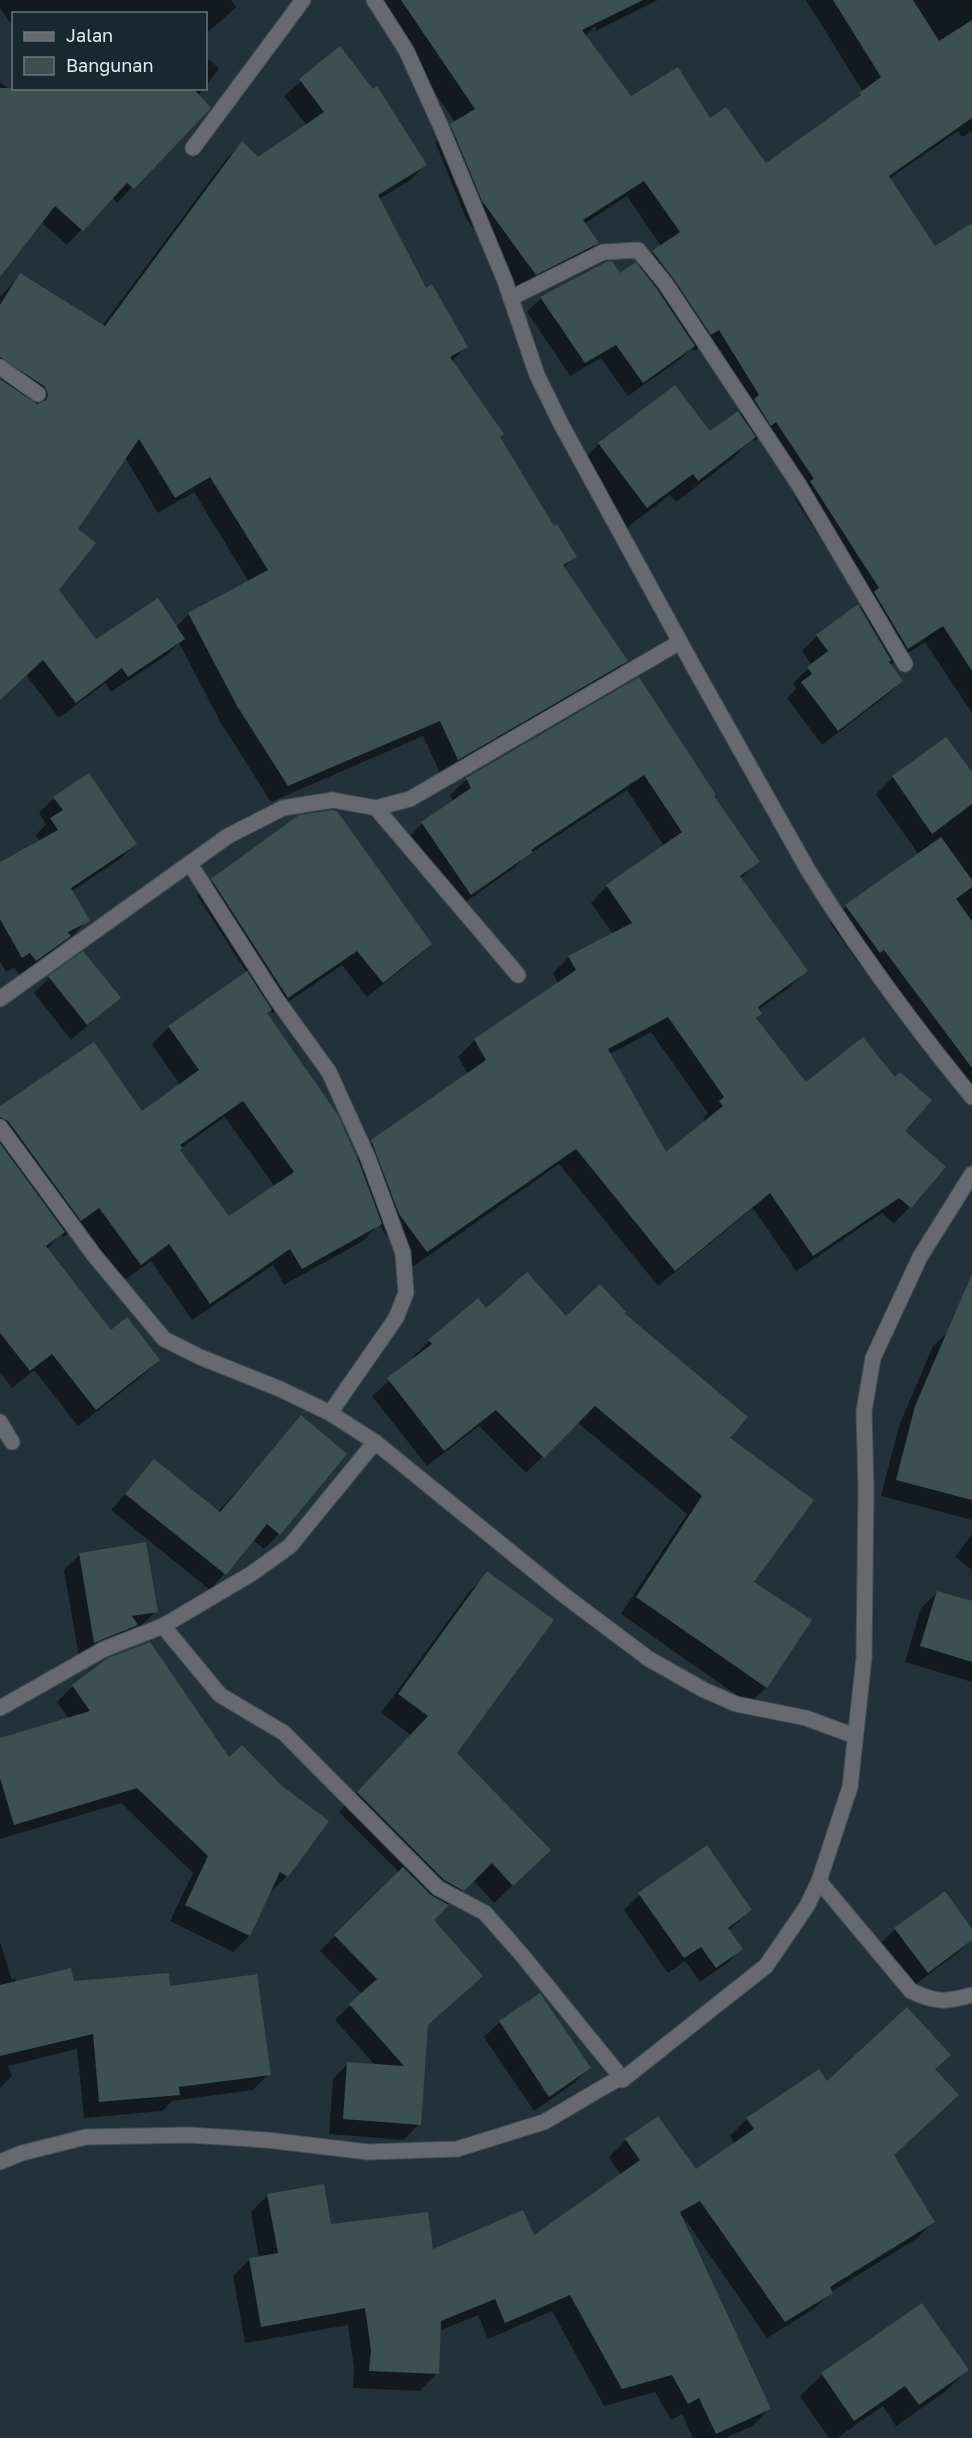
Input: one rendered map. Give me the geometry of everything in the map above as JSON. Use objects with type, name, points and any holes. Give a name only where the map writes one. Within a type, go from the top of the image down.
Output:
[{"type":"street","points":[[193,148],[303,0]]},
{"type":"street","points":[[374,0],[410,60],[442,129],[511,298],[537,375],[571,443],[680,642],[833,911],[921,1034],[972,1097]]},
{"type":"street","points":[[511,298],[603,252],[638,250],[665,283],[799,485],[905,664]]},
{"type":"street","points":[[0,368],[38,394]]},
{"type":"street","points":[[0,999],[228,836],[283,808],[333,800],[376,808],[410,799],[680,642]]},
{"type":"street","points":[[376,808],[518,975]]},
{"type":"street","points":[[190,864],[277,1000],[329,1071],[368,1158],[403,1253],[406,1293],[396,1318],[330,1413]]},
{"type":"street","points":[[0,1127],[94,1255],[164,1339],[330,1413],[375,1442],[512,1556],[649,1659],[704,1690],[736,1704],[806,1718],[855,1736]]},
{"type":"street","points":[[163,1626],[220,1695],[284,1733],[438,1888],[485,1913],[522,1955],[622,2080],[766,1966],[807,1906],[819,1881],[850,1787],[864,1658],[866,1490],[864,1411],[873,1358],[920,1257],[972,1174]]},
{"type":"street","points":[[0,1422],[12,1442]]},
{"type":"street","points":[[0,1708],[104,1649],[163,1626],[251,1574],[290,1546],[375,1442]]},
{"type":"street","points":[[819,1881],[911,1991],[929,2000],[952,2000],[972,1995]]},
{"type":"street","points":[[0,2162],[22,2153],[86,2136],[189,2135],[267,2140],[368,2152],[457,2149],[543,2122],[621,2077]]},
{"type":"building","points":[[401,0],[643,0],[582,30],[631,96],[678,67],[710,118],[726,107],[766,163],[861,95],[859,93],[881,77],[833,0],[913,0],[939,41],[972,20],[972,118],[889,176],[935,246],[972,223],[972,671],[943,626],[908,649],[874,592],[879,588],[810,481],[814,479],[776,422],[771,426],[754,399],[759,395],[719,330],[711,335],[652,251],[680,232],[644,181],[583,220],[599,243],[536,275],[482,201],[450,124],[475,109]]},
{"type":"building","points":[[340,46],[373,89],[377,86],[427,165],[378,195],[426,288],[432,284],[468,347],[450,357],[504,434],[500,437],[554,526],[557,524],[577,557],[563,565],[628,661],[458,760],[440,721],[288,786],[237,706],[188,613],[268,570],[210,477],[175,498],[139,439],[78,529],[96,543],[59,590],[96,639],[158,598],[185,639],[128,677],[122,668],[76,703],[43,660],[0,700],[0,379],[37,404],[46,400],[48,394],[44,386],[0,357],[0,305],[20,273],[105,326],[242,141],[258,157],[324,112],[299,79]]},
{"type":"building","points":[[0,88],[12,88],[12,90],[195,90],[211,108],[134,189],[127,183],[83,231],[55,206],[0,277]]},
{"type":"building","points":[[612,261],[620,273],[636,262],[695,346],[643,383],[616,345],[585,363],[540,297]]},
{"type":"building","points":[[675,385],[710,431],[738,411],[756,437],[698,481],[693,474],[647,508],[598,443]]},
{"type":"building","points":[[858,604],[891,660],[889,662],[903,681],[838,731],[801,682],[812,674],[807,667],[828,651],[816,635]]},
{"type":"building","points":[[639,677],[716,795],[714,796],[760,862],[740,876],[808,971],[758,1007],[762,1014],[756,1018],[806,1082],[863,1037],[895,1077],[900,1072],[932,1100],[905,1131],[946,1167],[911,1208],[899,1198],[813,1256],[770,1193],[675,1271],[576,1149],[427,1252],[399,1214],[371,1140],[486,1060],[474,1039],[576,970],[568,956],[632,923],[606,885],[682,832],[644,775],[531,850],[533,852],[471,895],[421,822],[471,788],[466,778]],"holes":[[[668,1017],[724,1097],[719,1101],[723,1106],[666,1152],[608,1049]]]},
{"type":"building","points":[[946,737],[972,772],[972,804],[932,834],[892,776]]},
{"type":"building","points":[[89,773],[137,844],[71,888],[90,921],[68,932],[71,936],[36,961],[30,953],[22,958],[0,919],[0,862],[58,830],[50,818],[63,810],[53,797]]},
{"type":"building","points":[[337,811],[432,944],[383,983],[357,951],[288,998],[211,879],[299,815]]},
{"type":"building","points":[[941,837],[972,880],[972,887],[956,899],[972,921],[972,1068],[884,950],[880,953],[845,905]]},
{"type":"building","points":[[83,951],[121,998],[87,1025],[48,976]]},
{"type":"building","points":[[247,971],[272,1010],[267,1013],[338,1115],[359,1162],[382,1224],[302,1269],[290,1249],[210,1304],[169,1244],[141,1265],[99,1208],[81,1221],[8,1121],[0,1117],[0,1106],[94,1042],[142,1111],[199,1070],[168,1026]],"holes":[[[243,1101],[294,1172],[229,1216],[180,1150],[183,1148],[180,1145]]]},
{"type":"building","points":[[0,1143],[65,1232],[46,1246],[111,1330],[127,1317],[160,1360],[96,1410],[52,1354],[30,1371],[0,1333]]},
{"type":"building","points":[[527,1272],[566,1316],[600,1284],[626,1312],[624,1313],[748,1417],[730,1438],[814,1500],[754,1582],[812,1620],[767,1688],[636,1597],[702,1496],[595,1406],[544,1458],[496,1410],[444,1451],[387,1378],[432,1344],[428,1340],[478,1298],[486,1308]]},
{"type":"building","points":[[972,1274],[972,1500],[896,1480],[915,1406]]},
{"type":"building","points":[[301,1415],[347,1454],[280,1535],[267,1524],[226,1575],[125,1494],[154,1459],[220,1512]]},
{"type":"building","points":[[146,1542],[158,1612],[132,1616],[138,1625],[94,1643],[79,1553]]},
{"type":"building","points":[[487,1571],[554,1620],[457,1753],[551,1850],[513,1886],[492,1863],[464,1891],[444,1880],[357,1792],[428,1716],[398,1694]]},
{"type":"building","points":[[937,1591],[972,1601],[972,1662],[920,1646]]},
{"type":"building","points":[[150,1642],[229,1757],[242,1745],[282,1786],[329,1821],[288,1877],[280,1872],[250,1936],[185,1905],[208,1856],[137,1788],[14,1825],[0,1778],[0,1738],[90,1711],[72,1685],[108,1658]]},
{"type":"building","points":[[707,1845],[752,1910],[728,1928],[743,1949],[716,1968],[701,1947],[684,1958],[638,1893]]},
{"type":"building","points":[[403,1867],[431,1895],[449,1905],[434,1920],[483,1976],[428,2025],[421,2125],[343,2119],[347,2062],[404,2066],[349,2004],[377,1979],[334,1935]]},
{"type":"building","points":[[945,1891],[972,1929],[972,1940],[928,1973],[894,1928]]},
{"type":"building","points":[[71,1968],[74,1981],[169,1973],[170,1986],[257,1974],[271,2075],[179,2087],[180,2095],[99,2102],[93,2034],[0,2056],[0,1985]]},
{"type":"building","points":[[540,1993],[591,2068],[549,2097],[499,2021]]},
{"type":"building","points":[[907,2007],[951,2055],[935,2069],[959,2095],[894,2155],[935,2222],[830,2287],[833,2293],[785,2322],[700,2201],[680,2212],[771,2409],[716,2434],[699,2398],[688,2404],[672,2375],[622,2389],[570,2295],[505,2323],[495,2299],[441,2321],[439,2374],[369,2371],[371,2350],[365,2308],[261,2327],[249,2258],[278,2253],[267,2194],[324,2184],[331,2224],[428,2212],[433,2249],[523,2210],[534,2235],[640,2160],[625,2139],[658,2116],[696,2169],[754,2129],[746,2118],[819,2069],[827,2081]]},
{"type":"building","points":[[922,2303],[969,2370],[919,2405],[905,2386],[854,2421],[821,2373]]}]
